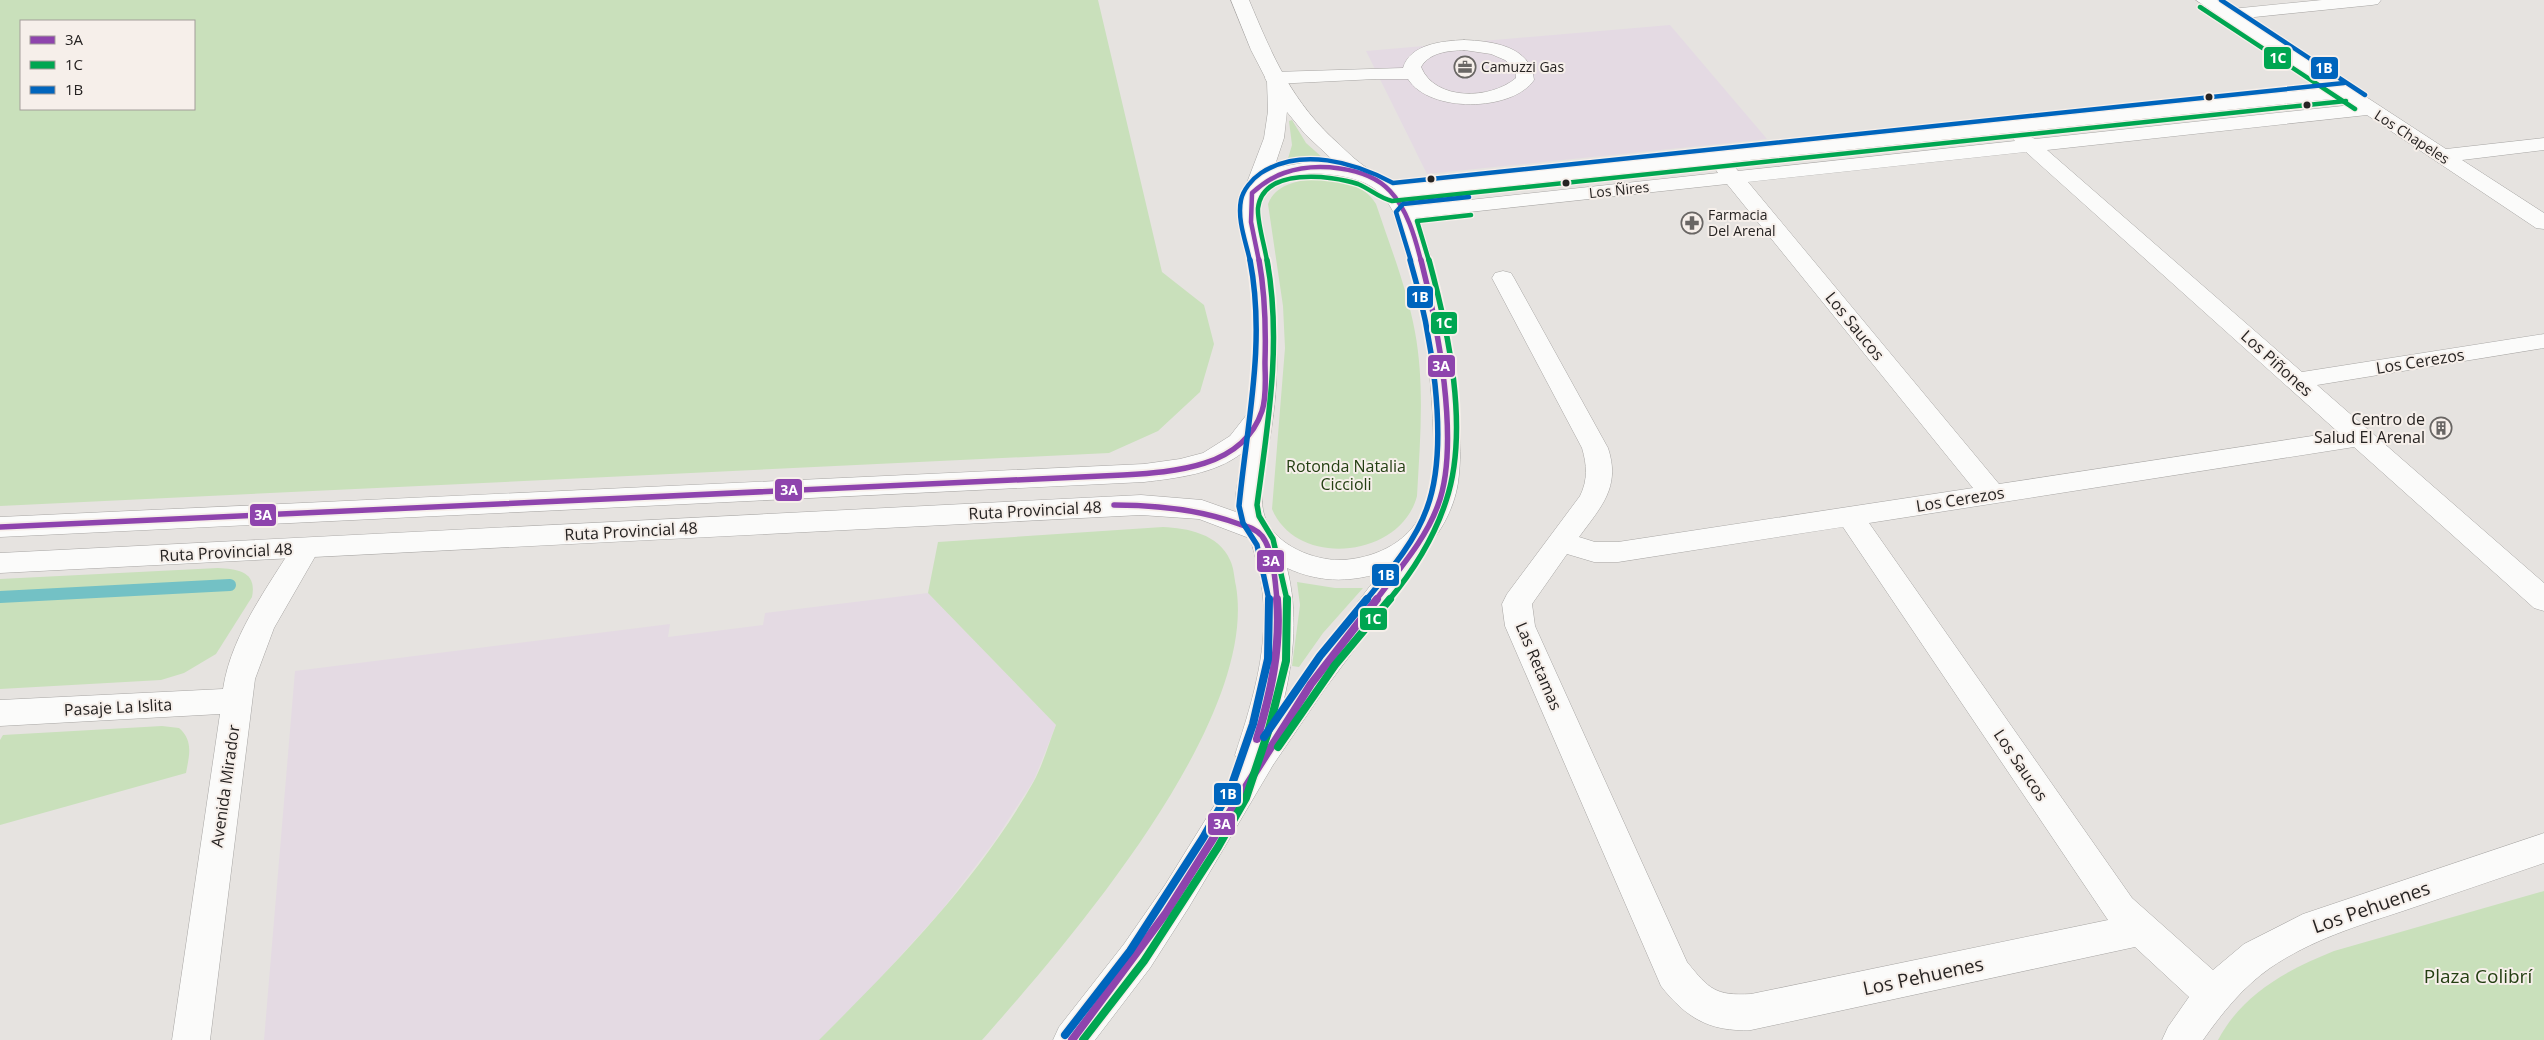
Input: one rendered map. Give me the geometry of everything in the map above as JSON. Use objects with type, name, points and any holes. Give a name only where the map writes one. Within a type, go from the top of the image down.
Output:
[{"type":"street","points":[[1072,1040],[1137,956],[1178,896],[1238,794],[1313,681],[1408,559],[1427,530],[1435,513],[1446,475],[1446,420],[1428,290],[1414,237],[1405,213],[1387,188],[1344,160],[1315,134],[1274,78],[1240,0]]},
{"type":"street","name":"Los Chapeles","points":[[2205,0],[2544,223]]},
{"type":"street","points":[[2227,15],[2372,0]]},
{"type":"street","points":[[1274,78],[1376,73],[1413,74],[1423,86],[1468,99],[1505,95],[1521,86],[1526,74],[1519,61],[1512,56],[1490,48],[1464,45],[1429,51],[1415,61],[1413,74]]},
{"type":"street","points":[[1238,794],[1261,726],[1277,660],[1280,627],[1278,597],[1261,536],[1251,519],[1248,506],[1261,413],[1264,377],[1265,308],[1262,277],[1250,214],[1252,193],[1268,162],[1276,133],[1278,105],[1274,78]]},
{"type":"street","name":"Los Ñires","points":[[1387,188],[1716,158],[2344,92]]},
{"type":"street","name":"Los Ñires","points":[[1405,213],[2370,109]]},
{"type":"street","name":"Los Piñones","points":[[2010,127],[2544,600]]},
{"type":"street","points":[[2442,156],[2544,144]]},
{"type":"street","name":"Los Saucos","points":[[1716,158],[1993,494]]},
{"type":"street","points":[[1252,193],[1260,184],[1277,174],[1314,167],[1358,174],[1387,188]]},
{"type":"street","name":"Las Retamas","points":[[1502,278],[1590,439],[1600,461],[1601,475],[1598,488],[1591,501],[1521,594],[1517,604],[1520,626],[1674,974],[1693,998],[1706,1007]]},
{"type":"street","name":"Los Cerezos","points":[[2296,380],[2544,341]]},
{"type":"street","name":"Ruta Provincial 48","points":[[0,527],[1144,473],[1192,467],[1221,456],[1246,437],[1261,413]]},
{"type":"street","name":"Los Cerezos","points":[[1560,541],[1582,549],[1608,553],[2360,437]]},
{"type":"street","name":"Ruta Provincial 48","points":[[0,563],[1141,504],[1202,510],[1261,536]]},
{"type":"street","name":"Los Saucos","points":[[1850,516],[2105,889],[2140,930],[2214,994]]},
{"type":"street","points":[[1261,536],[1291,559],[1309,566],[1345,570],[1365,568],[1383,562],[1413,544],[1427,530]]},
{"type":"street","name":"Avenida Mirador","points":[[191,1040],[236,700],[246,657],[255,634],[306,548]]},
{"type":"street","name":"Pasaje La Islita","points":[[0,713],[236,700]]},
{"type":"street","name":"Los Pehuenes","points":[[2181,1040],[2214,994],[2239,970],[2267,949],[2298,932],[2336,917],[2544,848]]},
{"type":"street","name":"Los Pehuenes","points":[[1706,1007],[1720,1012],[1751,1012],[2140,930]]},
{"type":"shaded area","points":[[1670,25],[1767,139],[1427,174],[1366,51]]},
{"type":"shaded area","points":[[928,593],[1056,725],[1034,780],[994,842],[942,910],[875,984],[819,1040],[264,1040],[295,671],[670,624],[668,637],[763,625],[765,613]]},
{"type":"green space","points":[[0,0],[1098,0],[1162,272],[1204,305],[1214,344],[1200,392],[1158,431],[1109,453],[0,506]]},
{"type":"green space","points":[[1292,120],[1306,143],[1324,159],[1287,162],[1292,145],[1289,121]]},
{"type":"green space","name":"Rotonda Natalia Ciccioli","points":[[1314,179],[1341,181],[1357,187],[1371,197],[1376,204],[1408,299],[1415,332],[1420,373],[1421,414],[1417,496],[1407,517],[1391,533],[1371,543],[1348,548],[1325,548],[1303,541],[1285,528],[1272,509],[1285,348],[1283,306],[1268,204],[1281,188],[1300,181]]},
{"type":"green space","points":[[1163,527],[1201,534],[1210,538],[1225,551],[1232,566],[1236,586],[1235,641],[1218,701],[1188,764],[1150,828],[1106,890],[1061,947],[982,1040],[819,1040],[936,918],[988,852],[1034,781],[1056,725],[928,593],[938,542]]},
{"type":"green space","points":[[218,568],[233,569],[249,577],[252,582],[252,597],[216,654],[184,673],[161,680],[0,689],[0,579]]},
{"type":"green space","points":[[1297,582],[1335,588],[1363,588],[1323,633],[1299,667],[1292,666],[1300,605]]},
{"type":"green space","points":[[162,726],[179,728],[187,738],[189,749],[186,773],[0,825],[0,740],[3,735]]},
{"type":"green space","name":"Plaza Colibrí","points":[[2544,891],[2544,1040],[2218,1040],[2228,1023],[2253,996],[2283,975],[2317,958],[2334,951]]},
{"type":"waterway","points":[[0,597],[230,585]]},
{"type":"transit line","name":"1B","points":[[2221,0],[2365,95]]},
{"type":"transit line","name":"1C","points":[[2200,7],[2355,109]]},
{"type":"transit line","name":"1B","points":[[1065,1035],[1130,951],[1203,838],[1230,790],[1253,724],[1268,659],[1269,598],[1257,545],[1243,523],[1239,506],[1257,353],[1256,302],[1252,270],[1240,218],[1240,209],[1243,193],[1255,177],[1272,166],[1291,160],[1313,159],[1335,161],[1357,167],[1377,174],[1393,183],[2344,83]]},
{"type":"transit line","name":"1C","points":[[1083,1040],[1144,961],[1218,847],[1246,798],[1269,729],[1286,661],[1287,597],[1273,539],[1259,516],[1257,505],[1271,400],[1275,332],[1270,275],[1258,209],[1262,195],[1271,186],[1284,180],[1298,177],[1331,178],[1357,184],[1392,201],[2346,101]]},
{"type":"transit line","name":"3A","points":[[0,527],[1123,475],[1163,472],[1205,463],[1223,456],[1240,445],[1253,430],[1262,411],[1264,394],[1265,306],[1263,283],[1251,222],[1250,203],[1252,193],[1276,176],[1304,168],[1342,170],[1369,177],[1391,192],[1405,214],[1428,286],[1436,329],[1446,414],[1447,451],[1445,478],[1438,505],[1431,523],[1416,547],[1311,684],[1166,913],[1072,1040]]},
{"type":"transit line","name":"1B","points":[[1264,737],[1320,656],[1383,579],[1408,545],[1427,509],[1435,480],[1438,445],[1433,364],[1417,282],[1396,212],[1403,204],[1469,197]]},
{"type":"transit line","name":"1C","points":[[1278,747],[1335,665],[1415,566],[1434,534],[1447,499],[1454,461],[1456,420],[1453,378],[1447,336],[1438,295],[1417,221],[1471,215]]},
{"type":"transit line","name":"3A","points":[[1114,505],[1161,506],[1207,513],[1253,529],[1264,539],[1269,553],[1276,589],[1278,632],[1269,696],[1257,739]]},
{"type":"place","name":"Camuzzi Gas","points":[[1465,67]]},
{"type":"place","name":"Farmacia Del Arenal","points":[[1692,223]]},
{"type":"place","name":"Centro de Salud El Arenal","points":[[2441,428]]}]
